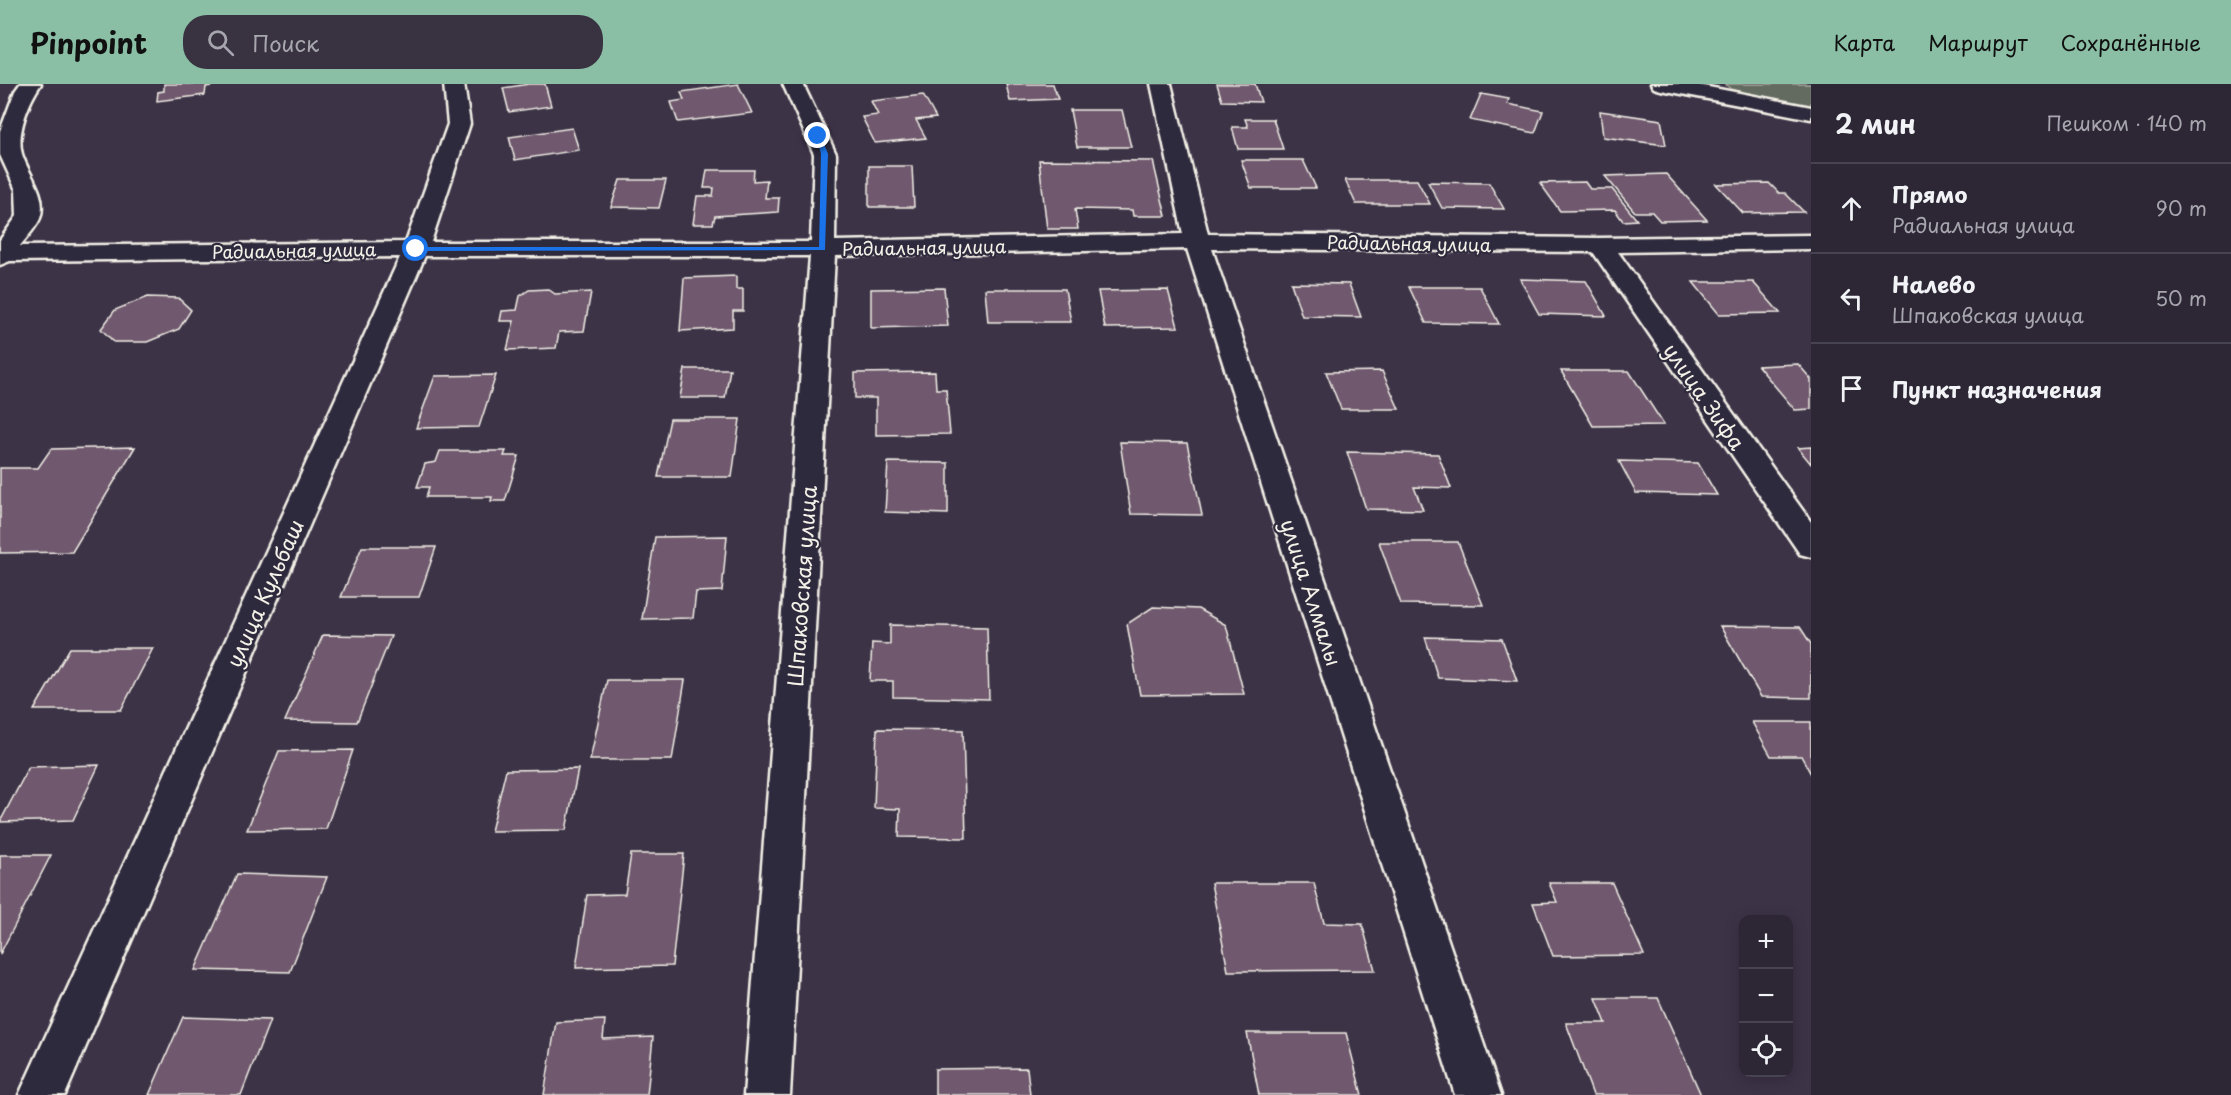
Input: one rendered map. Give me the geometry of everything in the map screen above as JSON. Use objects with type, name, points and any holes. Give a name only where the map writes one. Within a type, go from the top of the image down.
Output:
[{"type":"street","points":[[1,255],[29,216],[28,190],[11,155],[8,139],[25,91],[31,84]]},
{"type":"street","name":"улица Кульбаш","points":[[42,1095],[416,249],[459,124],[454,84]]},
{"type":"street","name":"Шпаковская улица","points":[[767,1095],[823,249],[825,154],[793,84]]},
{"type":"street","name":"улица Алмалы","points":[[1161,84],[1197,241],[1478,1095]]},
{"type":"street","points":[[1661,84],[1811,113]]},
{"type":"street","name":"Радиальная улица","points":[[1,255],[416,249],[823,249],[1197,241],[1600,245],[1811,242]]},
{"type":"street","name":"улица Зифа","points":[[1600,245],[1811,546]]},
{"type":"shaded area","points":[[1725,84],[1811,84],[1811,108],[1733,90]]},
{"type":"building","points":[[164,84],[222,84],[206,87],[205,95],[157,101],[158,92],[164,91]]},
{"type":"building","points":[[545,84],[551,106],[509,112],[503,88]]},
{"type":"building","points":[[738,84],[752,113],[678,122],[671,102],[684,100],[681,92]]},
{"type":"building","points":[[1006,84],[1053,84],[1058,99],[1010,101]]},
{"type":"building","points":[[1217,84],[1255,84],[1261,102],[1222,101]]},
{"type":"building","points":[[1481,94],[1509,99],[1507,104],[1543,111],[1535,133],[1470,120]]},
{"type":"building","points":[[923,95],[936,118],[916,120],[926,138],[875,143],[862,117],[878,115],[871,101]]},
{"type":"building","points":[[1070,110],[1122,110],[1131,147],[1077,147]]},
{"type":"building","points":[[1600,111],[1661,120],[1666,145],[1603,137]]},
{"type":"building","points":[[1245,119],[1273,119],[1283,149],[1238,149],[1232,127],[1248,127]]},
{"type":"building","points":[[572,128],[579,150],[515,160],[509,137]]},
{"type":"building","points":[[1039,160],[1153,161],[1166,216],[1133,216],[1132,210],[1075,209],[1078,229],[1047,229]]},
{"type":"building","points":[[1241,160],[1303,160],[1316,188],[1251,188]]},
{"type":"building","points":[[869,166],[912,166],[914,207],[869,207]]},
{"type":"building","points":[[707,170],[754,170],[753,181],[767,180],[765,198],[779,198],[778,212],[715,216],[713,224],[693,224],[697,196],[713,196],[714,188],[704,188]]},
{"type":"building","points":[[1666,174],[1707,220],[1660,221],[1652,212],[1635,212],[1605,176]]},
{"type":"building","points":[[620,180],[666,180],[659,208],[611,207]]},
{"type":"building","points":[[1345,180],[1417,180],[1430,204],[1356,204]]},
{"type":"building","points":[[1428,182],[1489,183],[1504,209],[1442,208]]},
{"type":"building","points":[[1585,182],[1590,189],[1612,189],[1637,220],[1623,221],[1615,210],[1560,211],[1540,183]]},
{"type":"building","points":[[1769,183],[1779,193],[1785,193],[1804,212],[1743,213],[1716,184]]},
{"type":"building","points":[[736,276],[736,289],[743,289],[743,311],[733,311],[733,328],[680,331],[684,278]]},
{"type":"building","points":[[1520,279],[1586,281],[1606,316],[1539,314]]},
{"type":"building","points":[[1693,282],[1753,282],[1780,313],[1719,314]]},
{"type":"building","points":[[1291,283],[1349,284],[1361,317],[1302,316]]},
{"type":"building","points":[[1409,287],[1480,287],[1499,324],[1426,323]]},
{"type":"building","points":[[944,288],[948,326],[871,328],[871,289]]},
{"type":"building","points":[[548,289],[555,294],[591,292],[584,331],[559,332],[556,348],[507,350],[514,321],[500,321],[502,311],[517,310],[520,296],[529,290]]},
{"type":"building","points":[[985,289],[1065,289],[1071,322],[988,322]]},
{"type":"building","points":[[1168,290],[1178,327],[1105,328],[1098,291]]},
{"type":"building","points":[[147,297],[178,298],[191,310],[179,329],[147,342],[114,342],[101,329],[115,310]]},
{"type":"building","points":[[1798,364],[1811,379],[1811,409],[1795,410],[1758,366]]},
{"type":"building","points":[[685,369],[730,369],[725,398],[680,398]]},
{"type":"building","points":[[1382,371],[1399,409],[1341,409],[1326,372]]},
{"type":"building","points":[[1561,371],[1629,371],[1664,425],[1593,426]]},
{"type":"building","points":[[935,372],[936,389],[946,389],[950,434],[876,435],[876,398],[855,398],[855,373]]},
{"type":"building","points":[[496,375],[479,427],[416,428],[435,376]]},
{"type":"building","points":[[670,419],[740,419],[732,477],[658,477]]},
{"type":"building","points":[[1120,442],[1187,443],[1202,515],[1131,514]]},
{"type":"building","points":[[135,447],[72,552],[0,553],[0,468],[38,468],[51,449]]},
{"type":"building","points":[[1811,447],[1811,464],[1798,448]]},
{"type":"building","points":[[440,451],[506,451],[504,456],[519,456],[505,501],[491,501],[492,497],[426,497],[429,487],[417,487],[425,464],[436,462]]},
{"type":"building","points":[[1347,452],[1438,454],[1451,488],[1414,487],[1423,510],[1366,509]]},
{"type":"building","points":[[1619,461],[1698,463],[1717,495],[1636,493]]},
{"type":"building","points":[[888,462],[948,463],[948,514],[885,512]]},
{"type":"building","points":[[727,536],[722,591],[696,592],[693,618],[642,619],[655,537]]},
{"type":"building","points":[[1379,542],[1458,542],[1483,605],[1401,604]]},
{"type":"building","points":[[362,547],[436,547],[419,597],[341,597]]},
{"type":"building","points":[[1153,607],[1198,609],[1226,625],[1244,694],[1140,695],[1127,624]]},
{"type":"building","points":[[890,625],[987,627],[989,699],[893,697],[893,681],[870,681],[872,643],[890,644]]},
{"type":"building","points":[[1720,626],[1800,627],[1811,644],[1811,698],[1761,697]]},
{"type":"building","points":[[323,635],[391,636],[357,722],[285,721]]},
{"type":"building","points":[[1425,637],[1502,639],[1517,681],[1438,678]]},
{"type":"building","points":[[70,648],[153,648],[121,710],[34,710]]},
{"type":"building","points":[[607,680],[685,680],[672,760],[590,760]]},
{"type":"building","points":[[1752,722],[1811,722],[1811,774],[1801,756],[1771,756]]},
{"type":"building","points":[[877,729],[963,730],[966,838],[899,837],[900,809],[874,808]]},
{"type":"building","points":[[353,750],[326,829],[247,830],[279,751]]},
{"type":"building","points":[[99,765],[73,820],[0,822],[29,767]]},
{"type":"building","points":[[578,769],[566,830],[491,831],[506,770]]},
{"type":"building","points":[[631,854],[684,854],[672,966],[576,968],[587,895],[625,894]]},
{"type":"building","points":[[0,855],[51,855],[0,954]]},
{"type":"building","points":[[237,874],[327,877],[290,972],[195,970]]},
{"type":"building","points":[[1211,883],[1314,883],[1324,923],[1362,924],[1375,970],[1228,971]]},
{"type":"building","points":[[1549,883],[1612,883],[1644,955],[1553,956],[1533,903],[1557,902]]},
{"type":"building","points":[[1596,998],[1658,998],[1701,1095],[1593,1095],[1566,1023],[1606,1023]]},
{"type":"building","points":[[183,1017],[270,1020],[241,1095],[149,1095]]},
{"type":"building","points":[[605,1020],[603,1039],[653,1037],[647,1095],[544,1095],[556,1022]]},
{"type":"building","points":[[1247,1033],[1346,1033],[1362,1095],[1259,1095]]},
{"type":"building","points":[[1027,1068],[1030,1095],[935,1095],[935,1069]]},
{"type":"route","points":[[416,249],[823,249],[825,154],[818,136]]}]
